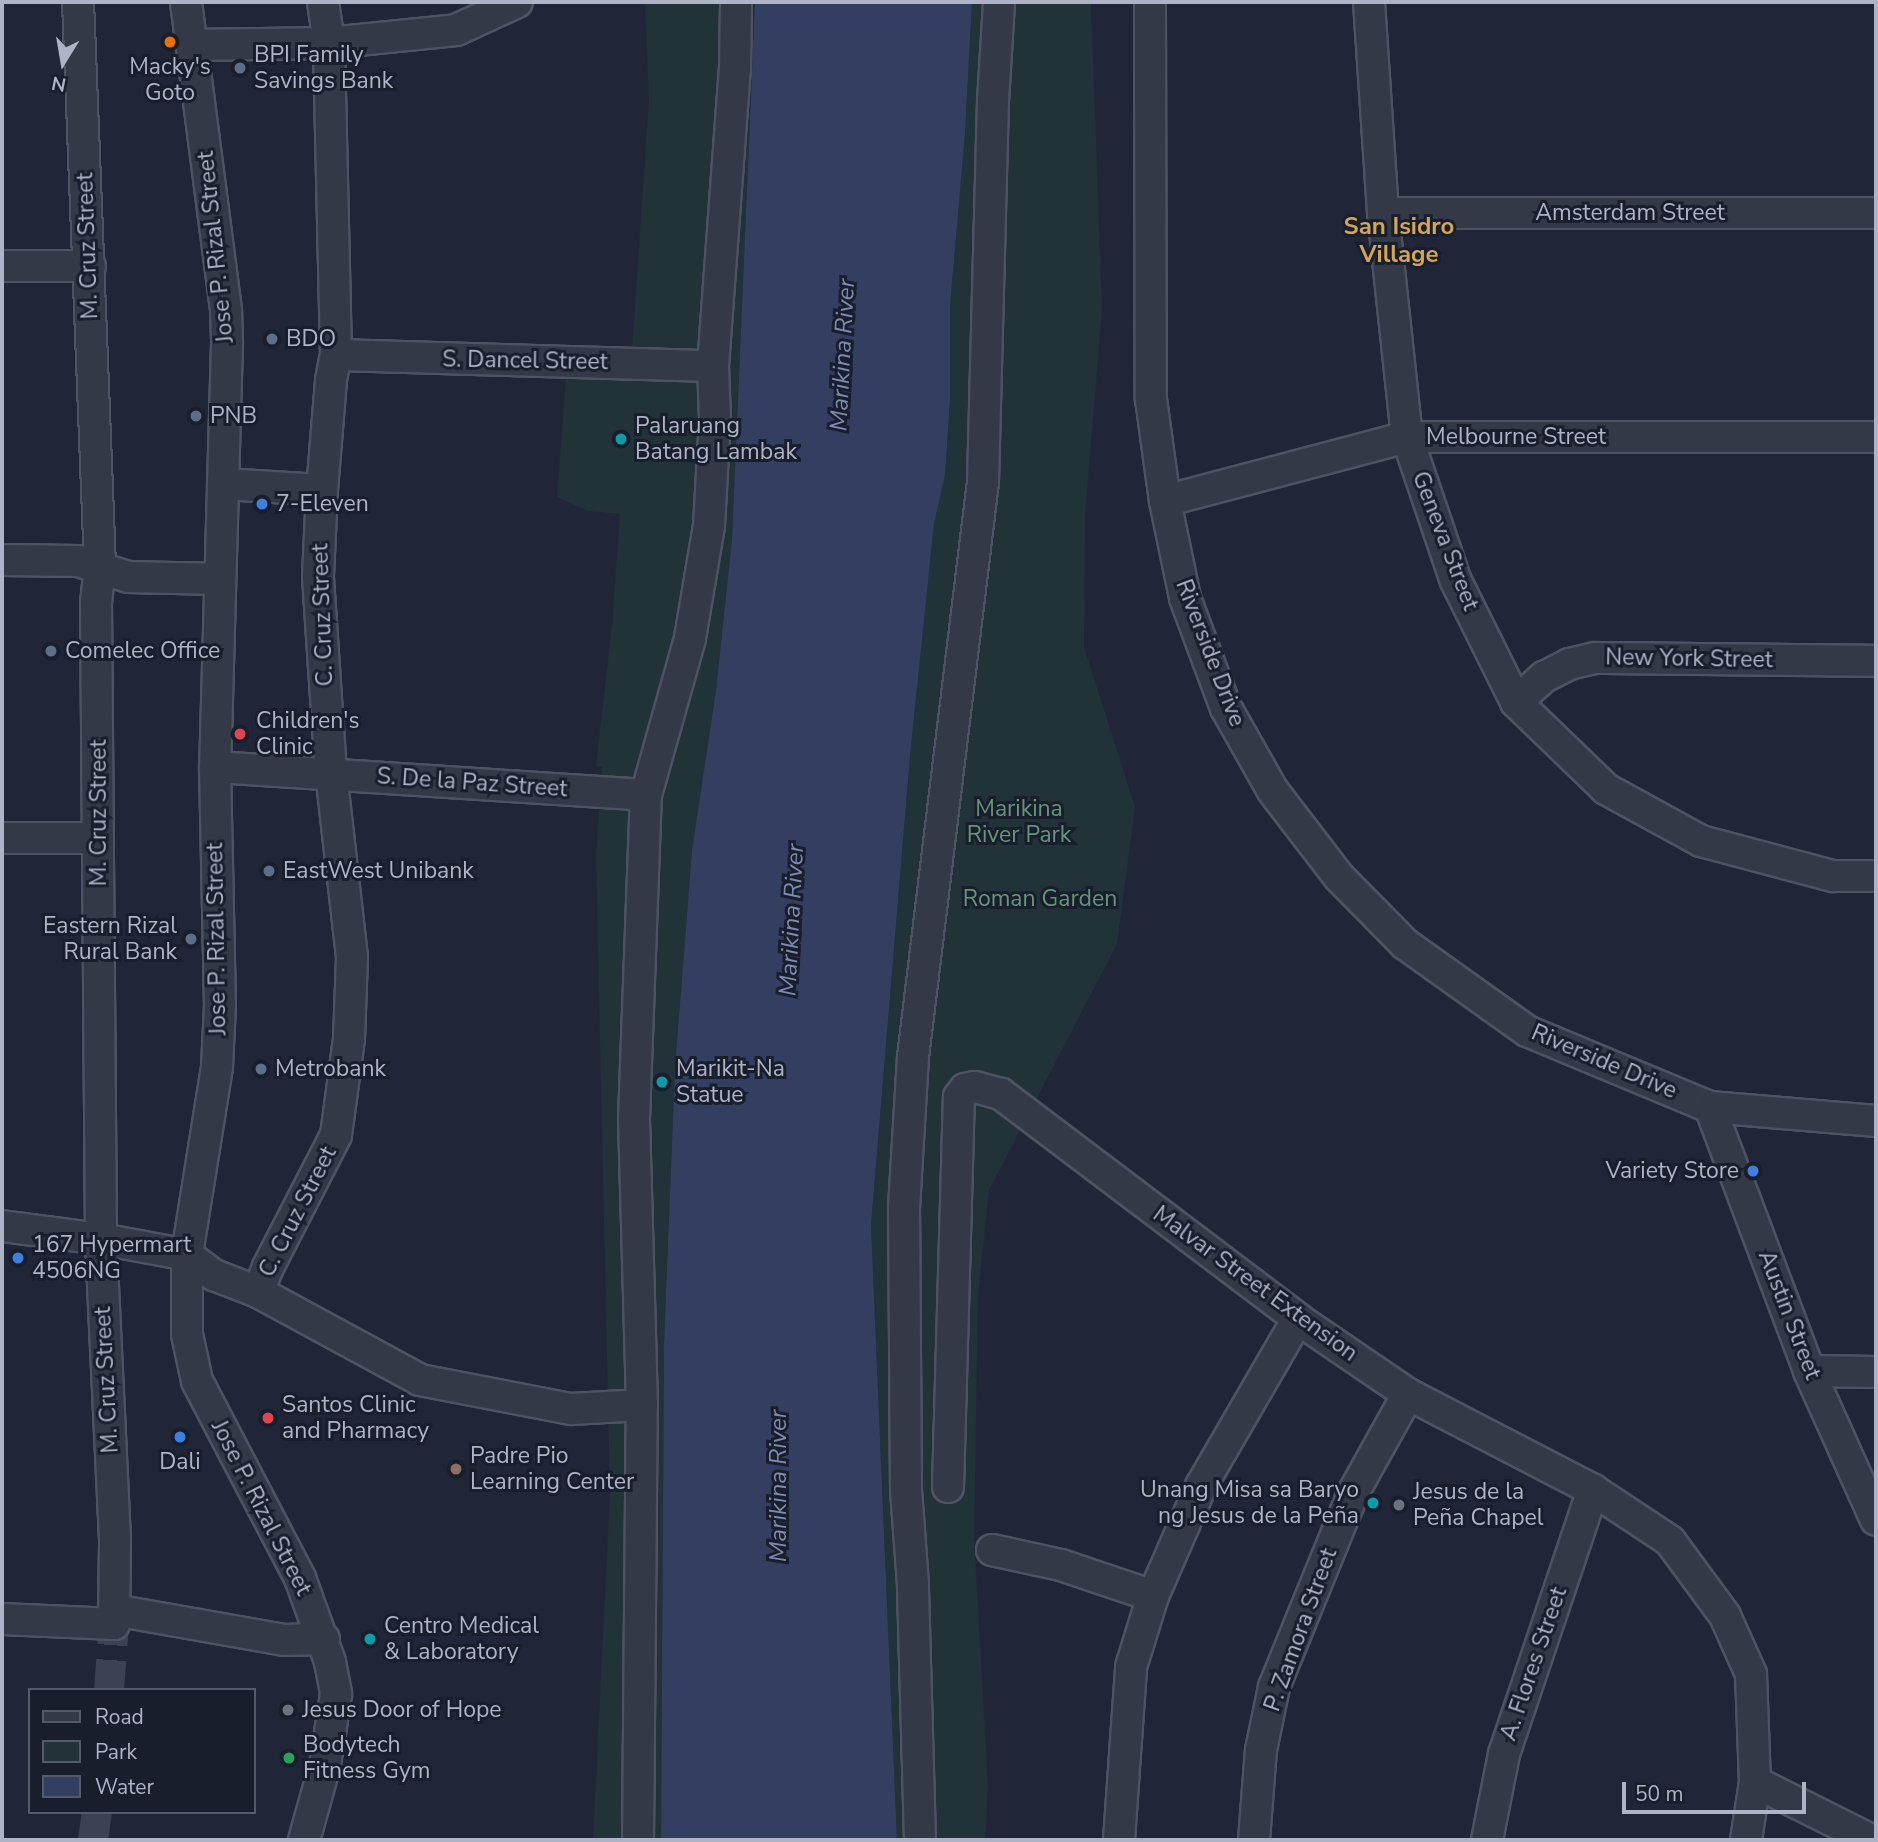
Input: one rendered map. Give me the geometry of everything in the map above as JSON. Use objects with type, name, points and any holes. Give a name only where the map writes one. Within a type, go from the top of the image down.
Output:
[{"type":"street","name":"M. Cruz Street","points":[[78,2],[90,266],[91,397],[100,566],[96,603],[101,1239],[116,1540],[114,1617]]},
{"type":"street","name":"Jose P. Rizal Street","points":[[186,2],[226,312],[215,767],[220,1005],[218,1055],[187,1255],[187,1334],[197,1381],[300,1578],[324,1640],[336,1694],[325,1765],[304,1840]]},
{"type":"street","name":"C. Cruz Street","points":[[258,1292],[268,1267],[336,1135],[349,1039],[352,957],[331,773],[318,576],[321,490],[331,380],[336,355],[329,43],[323,2]]},
{"type":"street","points":[[192,45],[329,43],[456,30],[516,2]]},
{"type":"street","points":[[638,1840],[642,1405],[634,1119],[646,795],[690,638],[707,545],[715,418],[713,366],[735,68],[736,2]]},
{"type":"street","points":[[920,1840],[913,1585],[906,1490],[904,1208],[913,1057],[983,482],[993,101],[999,2]]},
{"type":"street","name":"Riverside Drive","points":[[1150,2],[1151,399],[1165,501],[1185,598],[1226,708],[1273,791],[1339,877],[1405,944],[1528,1031],[1710,1107],[1876,1121]]},
{"type":"street","name":"Geneva Street","points":[[1369,2],[1384,213],[1407,437],[1455,579],[1516,702],[1606,789],[1701,841],[1833,876],[1876,876]]},
{"type":"street","name":"Amsterdam Street","points":[[1384,213],[1876,213]]},
{"type":"street","points":[[2,266],[90,266]]},
{"type":"street","name":"S. Dancel Street","points":[[336,355],[713,366]]},
{"type":"street","name":"Melbourne Street","points":[[1165,501],[1407,437],[1876,437]]},
{"type":"street","points":[[223,484],[321,490]]},
{"type":"street","points":[[2,560],[78,561],[128,577],[219,579]]},
{"type":"street","name":"New York Street","points":[[1516,702],[1545,677],[1569,664],[1595,658],[1876,661]]},
{"type":"street","name":"S. De la Paz Street","points":[[215,767],[646,795]]},
{"type":"street","points":[[2,838],[98,838]]},
{"type":"street","name":"Malvar Street Extension","points":[[948,1487],[959,1097],[965,1089],[975,1087],[1001,1094],[1298,1319],[1408,1394],[1592,1490],[1670,1541],[1725,1616],[1751,1674],[1755,1782],[1746,1840]]},
{"type":"street","name":"Austin Street","points":[[1710,1107],[1809,1371],[1876,1520]]},
{"type":"street","points":[[2,1226],[101,1239],[187,1255],[214,1275],[258,1292],[420,1380],[571,1409],[642,1405]]},
{"type":"street","points":[[1118,1840],[1131,1667],[1153,1596],[1201,1486],[1298,1319]]},
{"type":"street","points":[[1809,1371],[1876,1372]]},
{"type":"street","name":"P. Zamora Street","points":[[1254,1840],[1261,1751],[1274,1687],[1353,1493],[1408,1394]]},
{"type":"street","name":"A. Flores Street","points":[[1487,1840],[1504,1754],[1592,1490]]},
{"type":"street","points":[[992,1550],[1061,1565],[1153,1596]]},
{"type":"street","points":[[2,1619],[114,1617],[284,1640],[324,1640]]},
{"type":"street","points":[[1755,1782],[1871,1840]]},
{"type":"green space","points":[[645,2],[755,2],[732,539],[716,690],[692,850],[675,1067],[664,1343],[661,1840],[593,1840],[610,1494],[596,856],[602,767],[596,766],[612,625],[620,514],[588,511],[557,497],[567,364],[631,366],[649,100]]},
{"type":"green space","name":"Marikina River Park","points":[[972,2],[1091,2],[1102,309],[1085,516],[1084,647],[1135,807],[1117,944],[989,1190],[978,1295],[974,1538],[988,1789],[985,1840],[897,1840],[871,1225],[910,756],[934,524],[945,475],[950,400],[950,306],[965,134]]},
{"type":"water","name":"Marikina River","points":[[755,2],[972,2],[965,134],[950,306],[950,400],[945,475],[934,524],[910,756],[871,1225],[897,1840],[661,1840],[664,1343],[675,1067],[692,850],[716,690],[732,539]]},
{"type":"tunnel","points":[[109,1688],[114,1624]]},
{"type":"tunnel","points":[[93,1840],[97,1814]]},
{"type":"place","name":"Macky's Goto","points":[[170,42]]},
{"type":"place","name":"BPI Family Savings Bank","points":[[240,68]]},
{"type":"place","name":"BDO","points":[[272,339]]},
{"type":"place","name":"PNB","points":[[196,416]]},
{"type":"place","name":"Palaruang Batang Lambak","points":[[621,439]]},
{"type":"place","name":"7-Eleven","points":[[262,504]]},
{"type":"place","name":"Comelec Office","points":[[51,651]]},
{"type":"place","name":"Children's Clinic","points":[[240,734]]},
{"type":"place","name":"EastWest Unibank","points":[[269,871]]},
{"type":"place","name":"Eastern Rizal Rural Bank","points":[[191,939]]},
{"type":"place","name":"Metrobank","points":[[261,1069]]},
{"type":"place","name":"Marikit-Na Statue","points":[[662,1082]]},
{"type":"place","name":"Variety Store","points":[[1753,1171]]},
{"type":"place","name":"167 Hypermart 4506NG","points":[[18,1258]]},
{"type":"place","name":"Santos Clinic and Pharmacy","points":[[268,1418]]},
{"type":"place","name":"Dali","points":[[180,1437]]},
{"type":"place","name":"Padre Pio Learning Center","points":[[456,1469]]},
{"type":"place","name":"Unang Misa sa Baryo ng Jesus de la Peña","points":[[1373,1503]]},
{"type":"place","name":"Jesus de la Peña Chapel","points":[[1399,1505]]},
{"type":"place","name":"Centro Medical & Laboratory","points":[[370,1639]]},
{"type":"place","name":"Jesus Door of Hope","points":[[288,1710]]},
{"type":"place","name":"Bodytech Fitness Gym","points":[[289,1758]]},
{"type":"district","name":"San Isidro Village","points":[[1399,241]]},
{"type":"park label","name":"Roman Garden","points":[[1040,899]]}]
